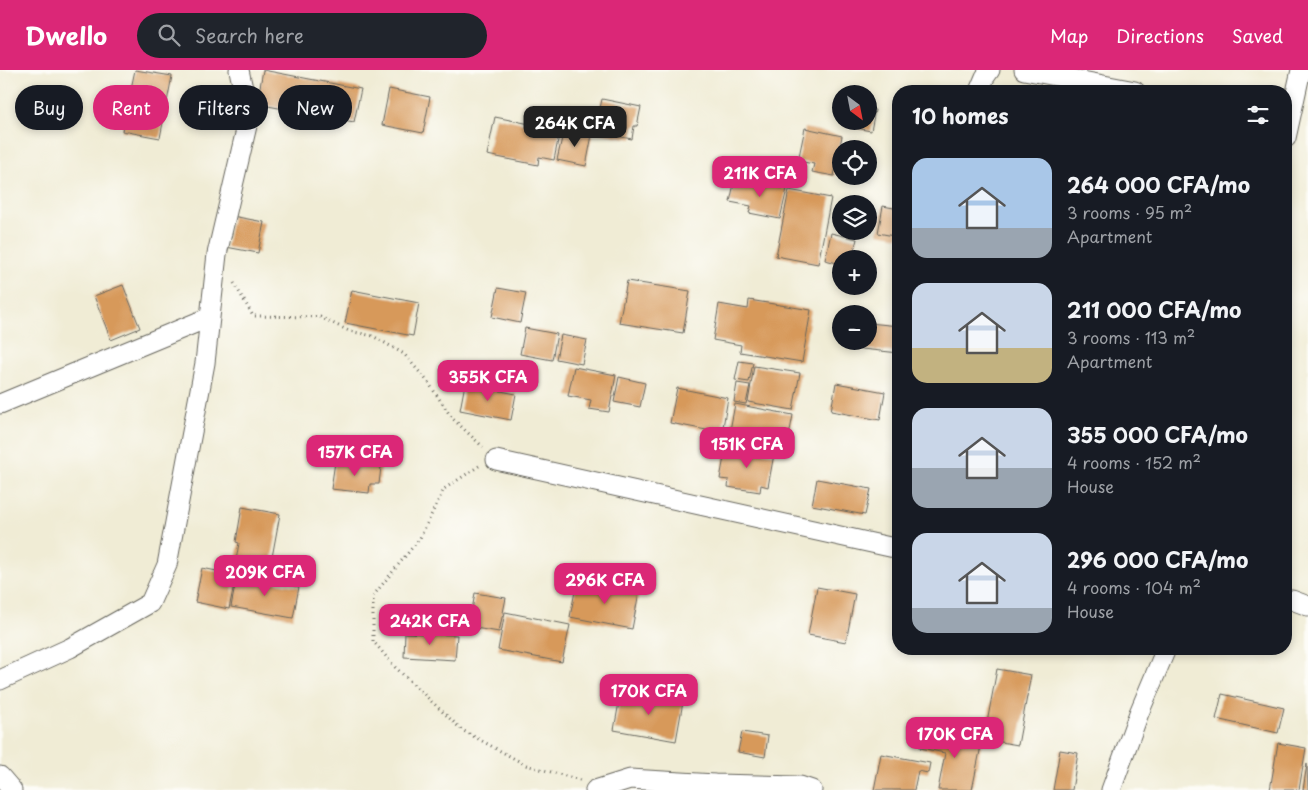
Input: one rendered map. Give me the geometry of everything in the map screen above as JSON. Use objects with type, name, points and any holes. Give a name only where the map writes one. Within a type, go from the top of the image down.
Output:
[{"type":"street","points":[[0,680],[70,648],[150,603],[167,565],[205,362],[217,254],[249,117],[239,70]]},
{"type":"street","points":[[982,85],[990,70]]},
{"type":"street","points":[[1024,70],[1103,85]]},
{"type":"street","points":[[1292,103],[1301,70]]},
{"type":"street","points":[[0,404],[210,317]]},
{"type":"street","points":[[496,460],[892,547]]},
{"type":"street","points":[[1292,600],[1308,606]]},
{"type":"street","points":[[1111,790],[1139,713],[1163,655]]},
{"type":"street","points":[[0,776],[12,790]]},
{"type":"street","points":[[600,789],[630,779],[800,786],[812,790]]},
{"type":"path","points":[[217,254],[253,316],[320,317],[349,331],[372,336],[404,354],[428,382],[452,418],[496,460],[475,468],[444,490],[420,538],[373,596],[373,641],[395,667],[462,730],[526,765],[600,789]]},
{"type":"building","points":[[135,70],[172,76],[169,92],[169,85],[132,85]]},
{"type":"building","points":[[263,70],[340,85],[278,85],[278,108],[268,106],[268,85],[260,85]]},
{"type":"building","points":[[352,87],[361,89],[354,122],[352,122]]},
{"type":"building","points":[[389,89],[430,97],[423,133],[382,125]]},
{"type":"building","points":[[602,99],[641,107],[637,126],[634,126],[632,139],[595,132]]},
{"type":"building","points":[[495,117],[560,130],[554,160],[539,157],[538,165],[487,155]]},
{"type":"building","points":[[805,128],[842,136],[841,140],[832,140],[832,176],[812,172],[814,164],[798,161]]},
{"type":"building","points":[[564,129],[592,135],[586,166],[557,160]]},
{"type":"building","points":[[122,130],[162,130],[160,138]]},
{"type":"building","points":[[735,179],[787,189],[780,219],[749,213],[751,206],[730,202]]},
{"type":"building","points":[[789,190],[831,198],[818,264],[776,256]]},
{"type":"building","points":[[883,206],[892,208],[892,236],[878,233]]},
{"type":"building","points":[[232,216],[264,222],[258,253],[226,247]]},
{"type":"building","points":[[831,233],[832,240],[857,240],[854,250],[832,250],[832,262],[825,260]]},
{"type":"building","points":[[627,281],[690,291],[683,333],[619,323]]},
{"type":"building","points":[[123,285],[140,328],[111,340],[94,296]]},
{"type":"building","points":[[498,288],[526,293],[520,323],[492,317]]},
{"type":"building","points":[[352,290],[419,303],[413,336],[345,323]]},
{"type":"building","points":[[749,300],[811,310],[802,362],[740,352],[741,345],[713,340],[719,304],[748,309]]},
{"type":"building","points":[[877,324],[892,325],[892,352],[871,350],[877,350]]},
{"type":"building","points":[[525,328],[557,334],[552,360],[520,354]]},
{"type":"building","points":[[561,335],[587,340],[582,364],[556,359]]},
{"type":"building","points":[[739,361],[753,363],[749,382],[735,380]]},
{"type":"building","points":[[754,366],[800,373],[793,410],[748,402]]},
{"type":"building","points":[[574,367],[616,375],[609,412],[589,409],[591,400],[568,396]]},
{"type":"building","points":[[619,377],[645,383],[640,407],[614,402]]},
{"type":"building","points":[[737,383],[750,385],[746,404],[734,402]]},
{"type":"building","points":[[836,383],[885,392],[880,420],[831,411]]},
{"type":"building","points":[[465,384],[516,394],[511,420],[460,410]]},
{"type":"building","points":[[677,388],[728,398],[722,433],[670,423]]},
{"type":"building","points":[[735,404],[793,415],[786,452],[728,441]]},
{"type":"building","points":[[726,446],[774,454],[768,487],[761,485],[760,492],[728,487],[729,480],[720,479]]},
{"type":"building","points":[[335,462],[381,467],[379,484],[370,484],[369,493],[331,489]]},
{"type":"building","points":[[817,479],[871,489],[865,515],[812,505]]},
{"type":"building","points":[[242,507],[280,514],[268,579],[234,572],[239,543],[236,542]]},
{"type":"building","points":[[202,568],[236,575],[229,609],[195,602]]},
{"type":"building","points":[[237,575],[299,587],[293,618],[231,607]]},
{"type":"building","points":[[577,581],[639,592],[632,629],[570,617]]},
{"type":"building","points":[[817,587],[855,594],[846,642],[808,635]]},
{"type":"building","points":[[475,593],[506,598],[499,632],[469,627]]},
{"type":"building","points":[[505,612],[570,625],[562,662],[498,650]]},
{"type":"building","points":[[405,633],[457,635],[455,660],[404,657]]},
{"type":"building","points":[[997,669],[1031,675],[1018,745],[984,739]]},
{"type":"building","points":[[621,691],[683,702],[676,741],[614,730]]},
{"type":"building","points":[[1222,694],[1284,708],[1278,733],[1216,719]]},
{"type":"building","points":[[923,731],[982,741],[972,790],[938,790],[945,753],[920,748]]},
{"type":"building","points":[[742,732],[768,736],[765,757],[738,752]]},
{"type":"building","points":[[1278,743],[1306,748],[1299,790],[1270,790]]},
{"type":"building","points":[[1060,750],[1078,753],[1072,790],[1053,790]]},
{"type":"building","points":[[881,754],[930,763],[928,773],[918,771],[914,790],[874,790]]},
{"type":"building","points":[[1307,764],[1308,790],[1303,790]]}]
